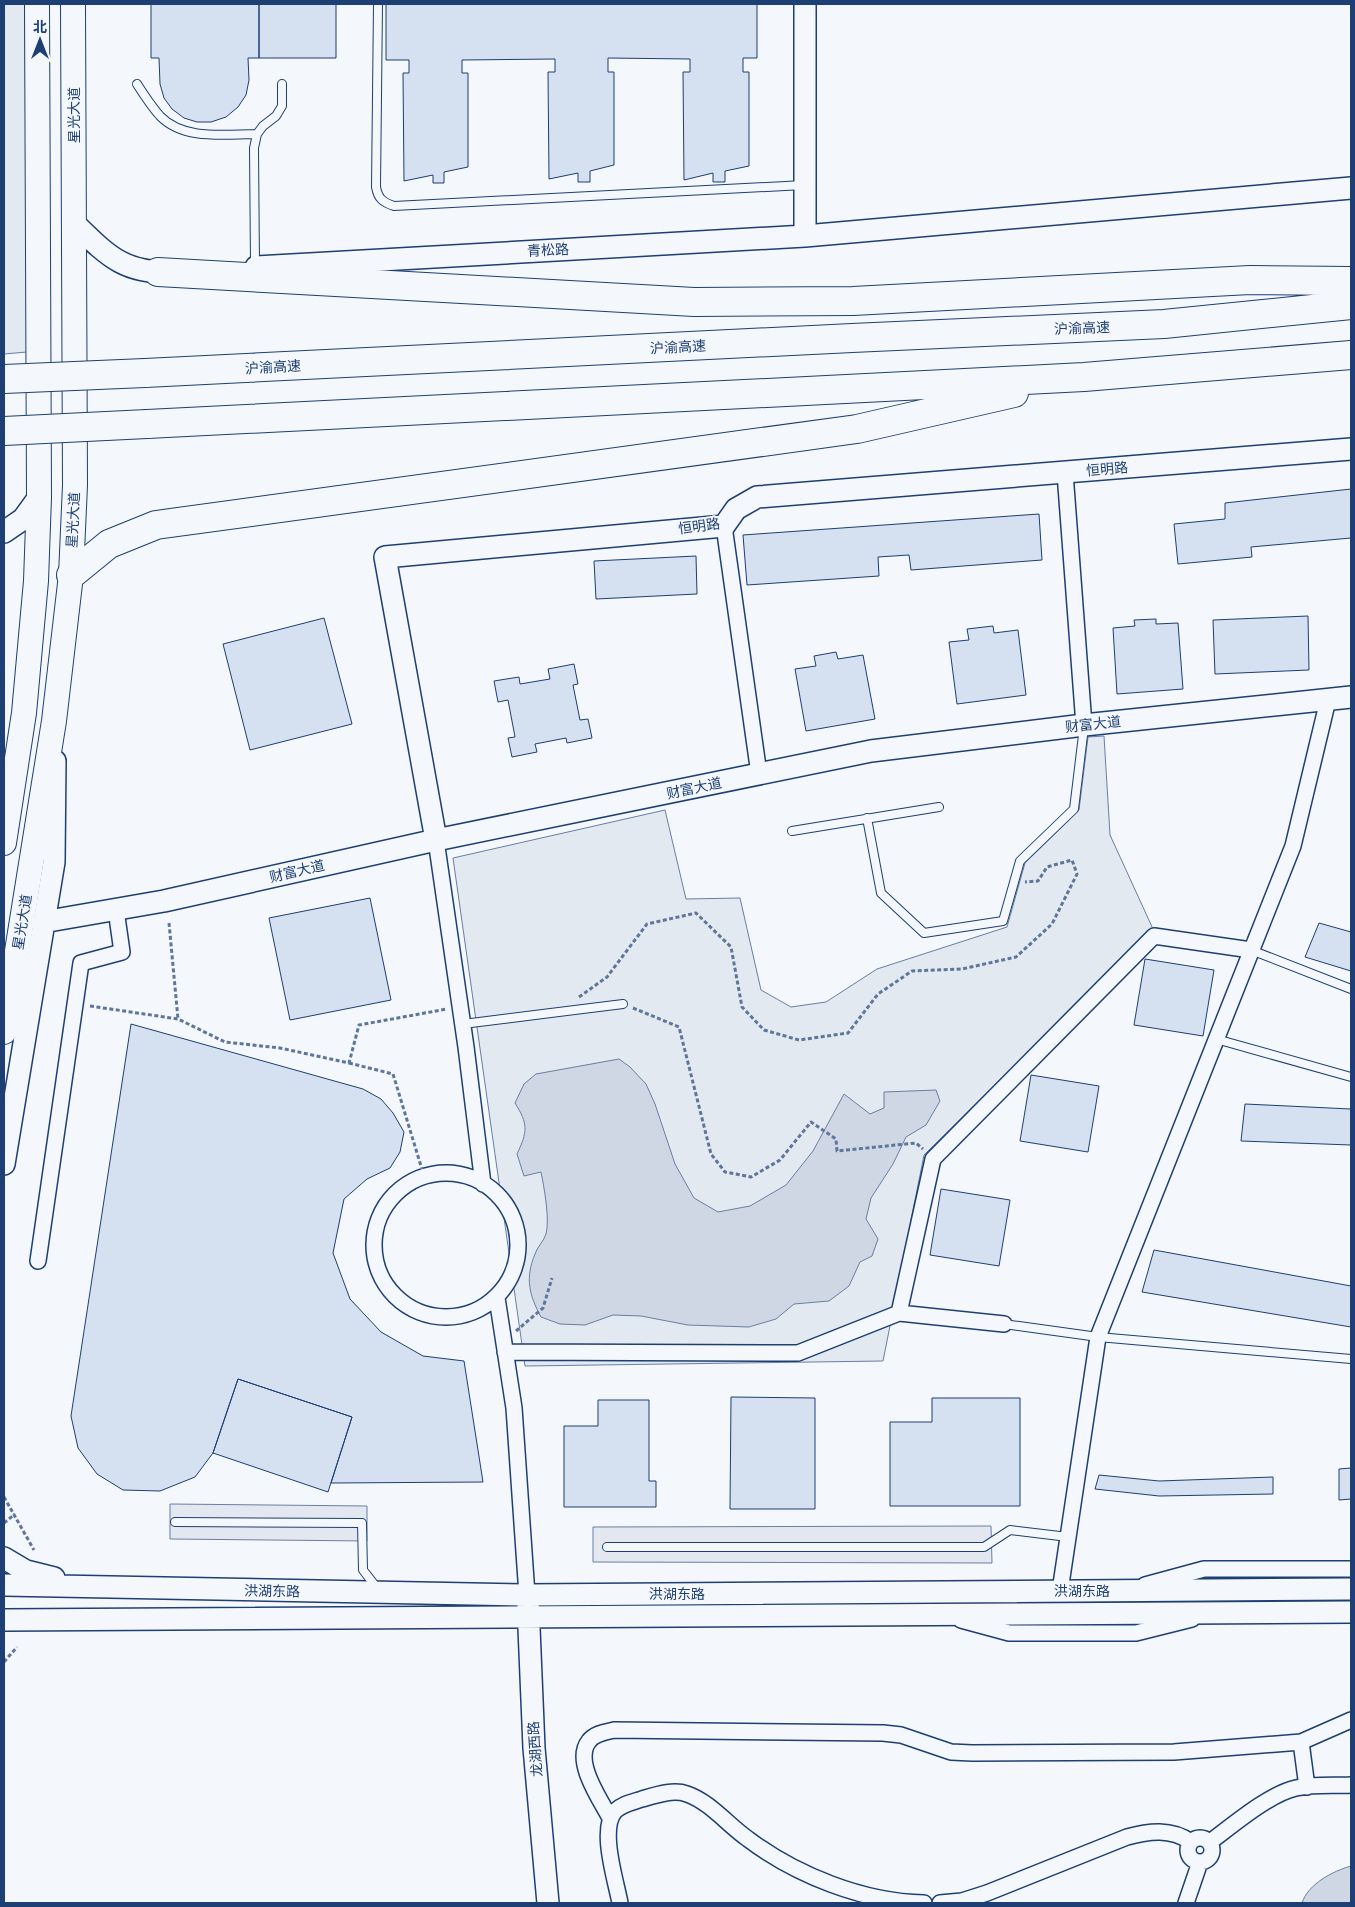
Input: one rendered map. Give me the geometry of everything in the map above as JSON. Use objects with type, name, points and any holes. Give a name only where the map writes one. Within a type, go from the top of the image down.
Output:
[{"type":"highway","points":[[158,272],[694,302],[853,301],[1250,280],[1351,281]]},
{"type":"highway","name":"沪渝高速","points":[[4,379],[1164,324],[1351,305]]},
{"type":"highway","points":[[4,431],[1084,377],[1351,355]]},
{"type":"highway","points":[[71,575],[109,544],[156,525],[857,429],[1084,377]]},
{"type":"main road","points":[[4,843],[24,714],[36,581],[39,497],[37,4]]},
{"type":"main road","name":"星光大道","points":[[4,1032],[54,721],[71,575],[75,484],[73,4]]},
{"type":"street","points":[[805,4],[805,236]]},
{"type":"street","name":"青松路","points":[[75,224],[106,254],[127,266],[158,272],[805,236],[1351,188]]},
{"type":"street","name":"恒明路","points":[[436,840],[385,557],[724,526],[736,509],[757,497],[1351,449]]},
{"type":"street","points":[[1066,473],[1084,725]]},
{"type":"street","points":[[4,532],[23,519],[39,497]]},
{"type":"street","points":[[724,526],[759,774]]},
{"type":"street","name":"财富大道","points":[[43,922],[116,910],[436,840],[871,751],[1084,725],[1351,698]]},
{"type":"street","points":[[1060,1591],[1098,1337],[1293,846],[1328,700]]},
{"type":"street","points":[[4,1164],[54,862],[54,721]]},
{"type":"street","points":[[436,840],[463,1024],[483,1184]]},
{"type":"street","points":[[38,1261],[81,962],[122,952],[116,910]]},
{"type":"street","points":[[899,1313],[933,1159],[1154,936],[1252,950]]},
{"type":"street","points":[[448,1173],[472,1177],[483,1184],[493,1190],[509,1208],[518,1231],[519,1255],[511,1278],[497,1298],[476,1312],[453,1318],[429,1316],[407,1307],[390,1292],[378,1271],[373,1248],[376,1224],[387,1203],[403,1186],[424,1176],[448,1173]]},
{"type":"street","points":[[497,1298],[514,1408],[527,1595]]},
{"type":"street","points":[[505,1352],[798,1353],[899,1313],[1004,1324]]},
{"type":"street","points":[[4,1558],[26,1571],[90,1587]]},
{"type":"street","points":[[1122,1591],[1204,1569],[1351,1569]]},
{"type":"street","name":"洪湖东路","points":[[4,1585],[382,1594],[527,1595],[1351,1589]]},
{"type":"street","name":"龙湖西路","points":[[527,1595],[534,1748],[548,1903]]},
{"type":"street","name":"洪湖东路","points":[[4,1620],[1351,1612]]},
{"type":"street","points":[[10,1642],[44,1621]]},
{"type":"street","points":[[610,1818],[588,1777],[585,1765],[585,1750],[589,1741],[600,1733],[614,1730],[883,1732],[901,1735],[951,1752],[972,1754],[1174,1752],[1301,1742],[1351,1720]]},
{"type":"street","points":[[1301,1742],[1307,1787]]},
{"type":"street","points":[[1210,1842],[1282,1793],[1297,1788],[1351,1785]]},
{"type":"street","points":[[620,1903],[608,1838],[610,1818],[624,1804],[657,1794],[684,1793],[698,1798],[748,1840],[805,1873],[841,1888],[876,1898],[924,1903]]},
{"type":"street","points":[[940,1903],[987,1894],[1140,1833],[1171,1832],[1191,1842],[1202,1838],[1210,1842],[1213,1849],[1208,1860],[1200,1862],[1192,1860],[1188,1853],[1191,1842]]},
{"type":"street","points":[[1186,1903],[1200,1862]]},
{"type":"lane","points":[[378,4],[376,187],[378,196],[384,203],[394,206],[805,185]]},
{"type":"lane","points":[[137,84],[161,118],[176,128],[200,134],[258,134]]},
{"type":"lane","points":[[255,267],[254,148],[258,134],[263,126],[276,116],[282,106],[282,84]]},
{"type":"lane","points":[[867,818],[881,893],[924,933],[1003,921],[1020,861],[1074,810],[1084,725]]},
{"type":"lane","points":[[792,831],[939,807]]},
{"type":"lane","points":[[1252,950],[1351,988]]},
{"type":"lane","points":[[463,1024],[623,1004]]},
{"type":"lane","points":[[1216,1039],[1351,1077]]},
{"type":"lane","points":[[1004,1324],[1098,1337],[1351,1359]]},
{"type":"lane","points":[[174,1522],[362,1523],[363,1570],[382,1594]]},
{"type":"lane","points":[[607,1547],[984,1547],[1010,1530],[1068,1537]]},
{"type":"path","points":[[559,1012],[607,977],[647,924],[696,913],[731,947],[742,1007],[764,1030],[799,1040],[848,1034],[878,994],[912,971],[962,969],[1016,957],[1052,924],[1077,874],[1072,860],[1047,867],[1038,881],[1014,883]]},
{"type":"path","points":[[169,923],[178,1019]]},
{"type":"path","points":[[76,1004],[178,1019],[225,1042],[280,1048],[393,1074],[424,1176]]},
{"type":"path","points":[[623,1004],[679,1027],[710,1154],[725,1172],[751,1176],[780,1160],[811,1122],[836,1139],[837,1152],[916,1143]]},
{"type":"path","points":[[349,1063],[359,1025],[460,1007]]},
{"type":"path","points":[[531,1319],[543,1308],[552,1278]]},
{"type":"path","points":[[4,1497],[34,1550]]},
{"type":"path","points":[[4,1523],[15,1514]]},
{"type":"path","points":[[4,1662],[10,1642]]},
{"type":"shaded area","points":[[4,4],[25,4],[27,352],[4,354]]},
{"type":"shaded area","points":[[1104,736],[1110,835],[1153,929],[924,1155],[883,1361],[525,1366],[453,858],[665,810],[686,899],[740,898],[761,990],[791,1007],[826,1002],[877,969],[1007,927],[1025,863],[1079,810],[1088,737]]},
{"type":"shaded area","points":[[619,1059],[630,1067],[646,1084],[655,1104],[675,1164],[694,1198],[718,1212],[750,1206],[786,1185],[813,1151],[844,1094],[870,1114],[884,1108],[884,1092],[936,1090],[940,1101],[926,1125],[906,1137],[893,1164],[871,1198],[866,1219],[878,1239],[872,1256],[860,1262],[849,1286],[829,1301],[794,1304],[776,1319],[749,1327],[688,1325],[641,1316],[613,1315],[585,1325],[560,1324],[541,1317],[531,1294],[530,1271],[536,1251],[546,1234],[547,1212],[541,1172],[524,1176],[517,1154],[525,1128],[515,1103],[524,1084],[536,1074]]},
{"type":"shaded area","points":[[170,1504],[367,1506],[367,1541],[170,1539]]},
{"type":"shaded area","points":[[991,1526],[992,1563],[593,1562],[593,1527]]},
{"type":"shaded area","points":[[1226,1576],[1351,1577],[1351,1583],[1226,1583]]},
{"type":"shaded area","points":[[1351,1866],[1351,1903],[1302,1903],[1315,1884],[1337,1871]]},
{"type":"building","points":[[151,4],[259,4],[259,58],[248,58],[249,80],[246,95],[238,107],[226,117],[211,122],[197,122],[184,118],[172,109],[164,98],[160,84],[159,58],[151,58]]},
{"type":"building","points":[[259,4],[336,4],[336,58],[259,58]]},
{"type":"building","points":[[386,4],[757,4],[757,58],[743,58],[743,72],[749,72],[749,166],[725,171],[725,182],[713,182],[713,173],[684,180],[683,72],[690,72],[690,59],[608,58],[608,72],[614,72],[614,165],[590,171],[590,182],[578,182],[578,173],[549,179],[548,72],[555,72],[555,59],[462,60],[462,73],[468,73],[468,167],[444,172],[444,183],[433,183],[433,175],[404,181],[403,73],[409,73],[409,60],[386,60]]},
{"type":"building","points":[[1351,489],[1351,538],[1251,547],[1252,557],[1178,564],[1174,524],[1225,519],[1225,503]]},
{"type":"building","points":[[1039,514],[1042,560],[911,570],[909,555],[878,557],[879,576],[747,585],[743,535]]},
{"type":"building","points":[[696,556],[697,594],[596,599],[594,561]]},
{"type":"building","points":[[1308,616],[1309,670],[1215,674],[1213,620]]},
{"type":"building","points":[[324,618],[352,724],[250,750],[223,644]]},
{"type":"building","points":[[1156,619],[1156,624],[1178,623],[1183,689],[1117,694],[1113,628],[1135,626],[1134,620]]},
{"type":"building","points":[[993,626],[994,633],[1018,630],[1026,695],[957,704],[949,642],[969,640],[967,629]]},
{"type":"building","points":[[836,652],[838,659],[863,655],[875,719],[806,731],[795,669],[816,666],[814,656]]},
{"type":"building","points":[[574,664],[578,684],[573,685],[580,720],[588,719],[592,738],[567,743],[566,738],[535,744],[537,752],[512,757],[508,738],[515,737],[508,700],[498,702],[494,681],[519,677],[520,684],[550,679],[548,669]]},
{"type":"building","points":[[370,898],[391,1000],[290,1020],[269,918]]},
{"type":"building","points":[[1319,923],[1351,932],[1351,971],[1305,957]]},
{"type":"building","points":[[1145,959],[1214,970],[1203,1036],[1134,1025]]},
{"type":"building","points":[[131,1024],[363,1089],[381,1099],[393,1113],[404,1132],[400,1152],[390,1168],[367,1179],[344,1199],[333,1253],[350,1299],[381,1332],[423,1356],[464,1361],[483,1482],[331,1483],[352,1417],[238,1379],[213,1453],[195,1477],[160,1491],[123,1490],[97,1474],[78,1448],[71,1416]]},
{"type":"building","points":[[1031,1075],[1099,1086],[1088,1152],[1020,1141]]},
{"type":"building","points":[[1245,1104],[1351,1109],[1351,1145],[1241,1141]]},
{"type":"building","points":[[941,1189],[1010,1200],[999,1266],[930,1255]]},
{"type":"building","points":[[1154,1250],[1351,1286],[1351,1327],[1142,1292]]},
{"type":"building","points":[[238,1379],[352,1417],[328,1492],[213,1453]]},
{"type":"building","points":[[731,1397],[815,1398],[815,1509],[730,1509]]},
{"type":"building","points":[[932,1398],[1020,1398],[1020,1506],[890,1506],[890,1422],[932,1422]]},
{"type":"building","points":[[598,1400],[649,1400],[649,1481],[656,1481],[656,1507],[564,1507],[564,1426],[598,1426]]},
{"type":"building","points":[[1351,1468],[1351,1499],[1339,1500],[1339,1469]]},
{"type":"building","points":[[1099,1475],[1159,1481],[1273,1477],[1273,1494],[1159,1496],[1095,1489]]}]
